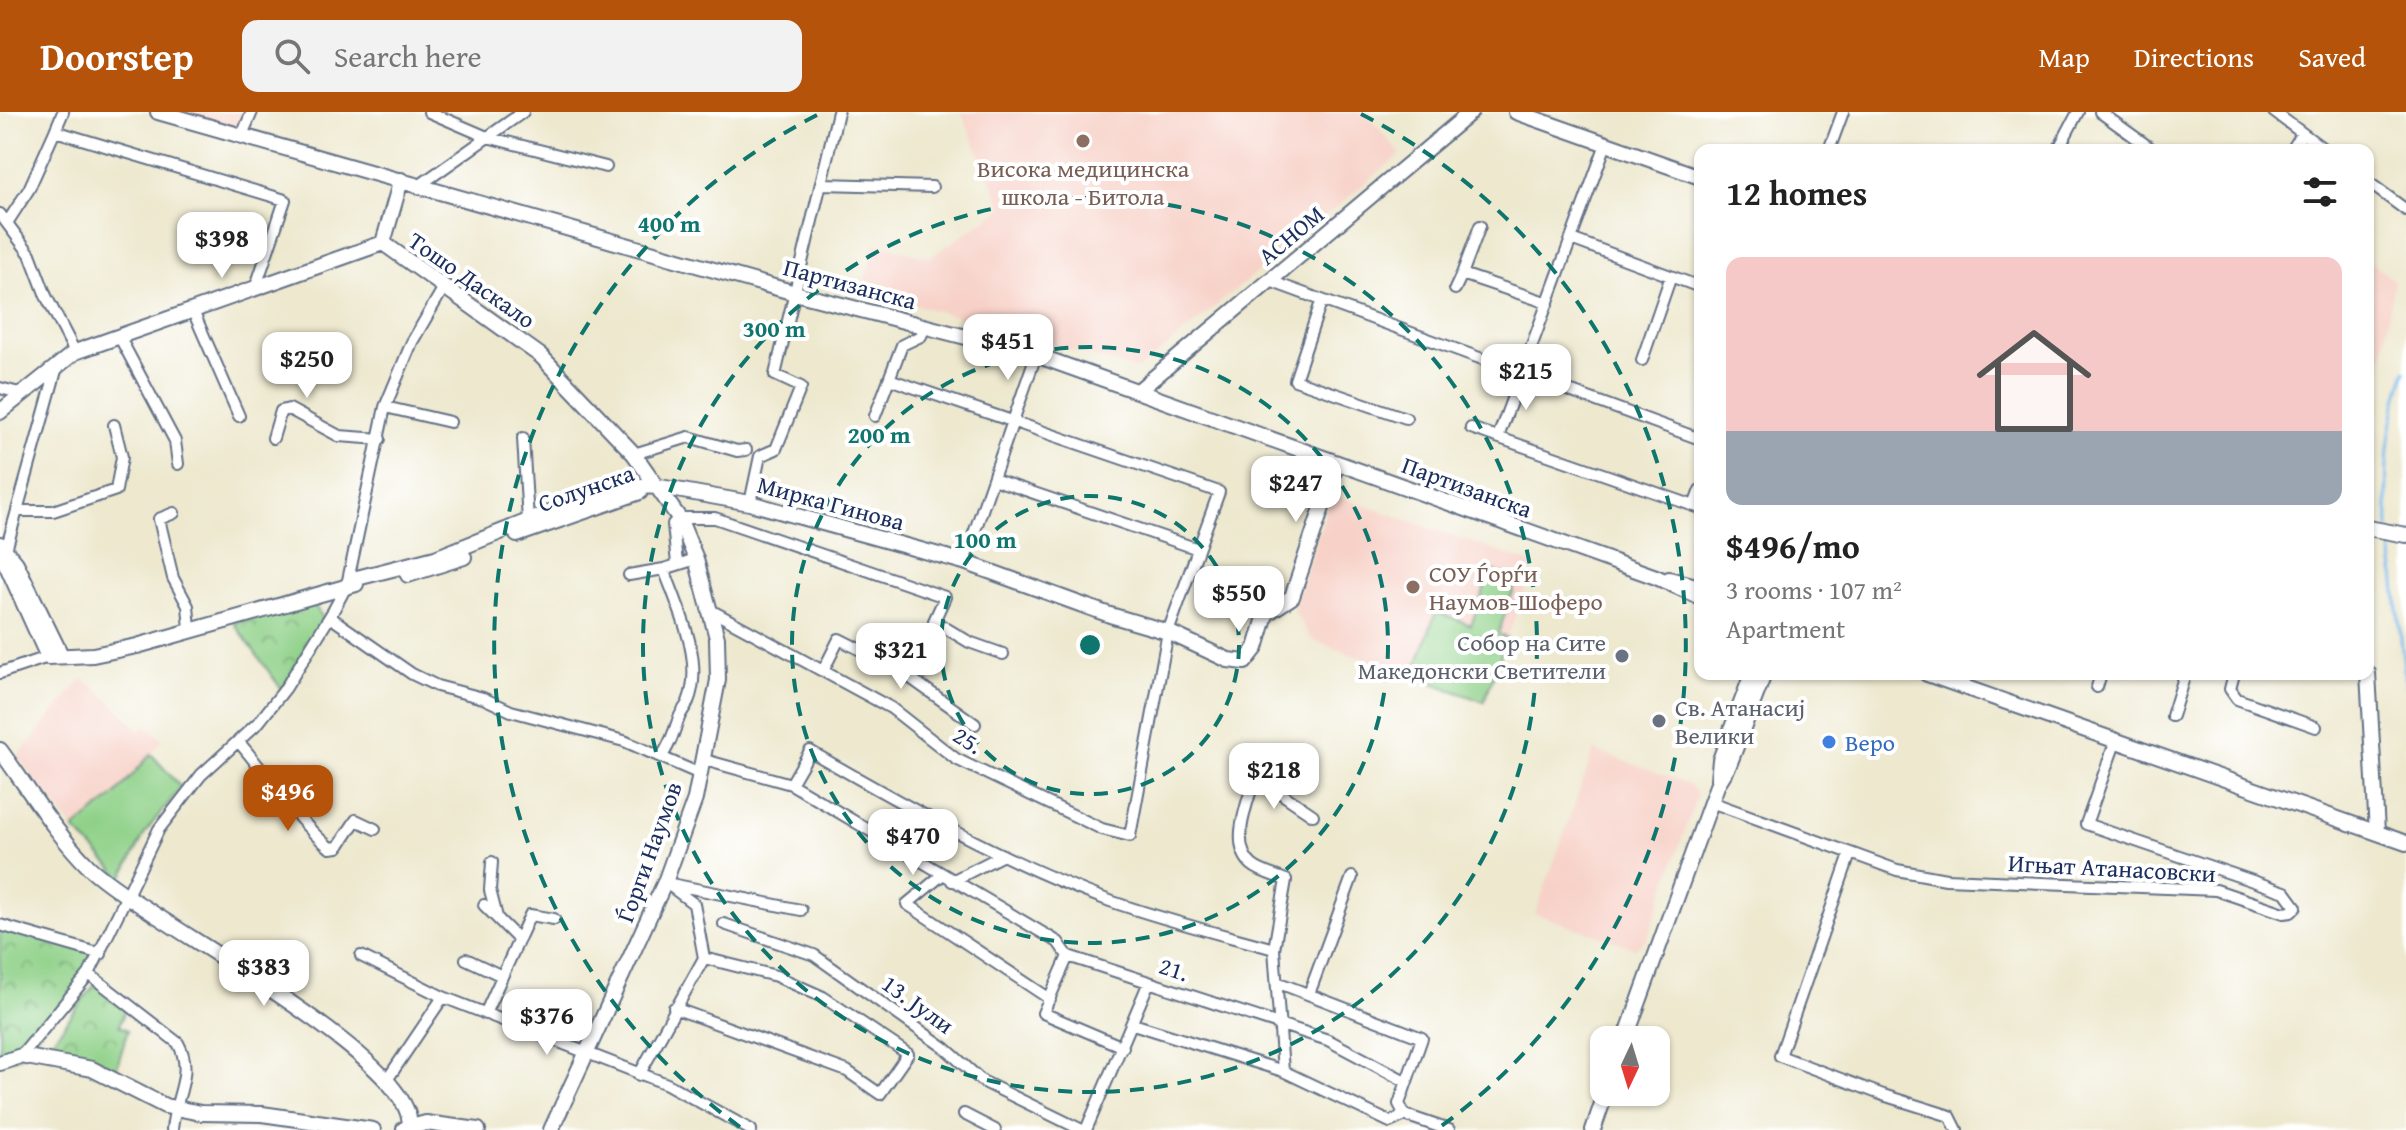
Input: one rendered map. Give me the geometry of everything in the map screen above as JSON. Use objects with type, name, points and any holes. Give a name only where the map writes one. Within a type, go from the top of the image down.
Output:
[{"type":"street","points":[[0,412],[75,352],[46,296],[30,254],[2,219],[29,189],[63,112]]},
{"type":"street","name":"Партизанска","points":[[158,112],[795,293],[1036,355],[1656,577],[1694,594]]},
{"type":"street","points":[[242,135],[252,112]]},
{"type":"street","points":[[429,112],[487,137],[606,167]]},
{"type":"street","points":[[420,185],[523,112]]},
{"type":"street","points":[[750,503],[760,456],[776,449],[801,387],[775,375],[838,112]]},
{"type":"street","name":"АСНОМ","points":[[1138,391],[1471,112]]},
{"type":"street","points":[[1516,112],[1694,175]]},
{"type":"street","points":[[1831,144],[1843,112]]},
{"type":"street","points":[[2061,144],[2078,112]]},
{"type":"street","points":[[2100,112],[2145,144]]},
{"type":"street","points":[[2274,112],[2316,144]]},
{"type":"street","points":[[55,131],[285,200],[255,289]]},
{"type":"street","points":[[2296,144],[2302,134]]},
{"type":"street","points":[[1498,437],[1606,144]]},
{"type":"street","points":[[383,243],[401,180]]},
{"type":"street","points":[[823,184],[932,187]]},
{"type":"street","points":[[2374,186],[2406,210]]},
{"type":"street","points":[[1455,289],[1480,226]]},
{"type":"street","points":[[1571,239],[1694,285]]},
{"type":"street","name":"Тошо Даскало","points":[[75,352],[383,243],[541,356],[634,454],[660,487]]},
{"type":"street","points":[[1462,274],[1548,303]]},
{"type":"street","points":[[1642,360],[1671,276]]},
{"type":"street","points":[[1270,281],[1694,437]]},
{"type":"street","points":[[21,1056],[89,974],[159,829],[201,775],[259,722],[285,689],[331,615],[347,585],[385,407],[412,342],[444,287]]},
{"type":"street","points":[[1321,302],[1295,380],[1406,418]]},
{"type":"street","points":[[193,311],[239,416]]},
{"type":"street","points":[[875,416],[902,345],[921,336],[925,327]]},
{"type":"street","points":[[119,336],[175,441],[178,464]]},
{"type":"street","points":[[964,562],[1036,355]]},
{"type":"street","points":[[0,673],[54,656],[2,551],[17,511],[57,366]]},
{"type":"street","points":[[889,379],[1219,492],[1168,632]]},
{"type":"street","points":[[0,388],[23,394]]},
{"type":"street","points":[[385,407],[450,422]]},
{"type":"street","points":[[273,438],[281,411],[289,409],[339,436],[380,439]]},
{"type":"street","points":[[17,511],[53,511],[116,490],[122,457],[114,425]]},
{"type":"street","points":[[1471,428],[1694,506]]},
{"type":"street","points":[[634,454],[689,437],[737,451],[746,450]]},
{"type":"street","points":[[523,438],[528,521]]},
{"type":"street","name":"Мирка Гинова","points":[[660,487],[750,503],[964,562],[1110,615],[1168,632],[1237,662],[1252,656],[1266,614],[1292,597],[1337,463]]},
{"type":"street","points":[[993,479],[1198,549]]},
{"type":"street","name":"Солунска","points":[[347,585],[357,578],[435,558],[619,485],[660,487]]},
{"type":"street","name":"Солунска","points":[[54,656],[93,655],[347,585],[437,568],[623,495],[660,487]]},
{"type":"street","name":"Ѓорги Наумов","points":[[551,1130],[665,882],[701,767],[718,680],[718,649],[712,611],[679,518],[660,487]]},
{"type":"street","points":[[174,513],[159,519],[173,578],[188,606],[190,629]]},
{"type":"street","points":[[677,564],[673,524],[679,518],[715,518],[945,597],[934,621],[969,642],[1003,654]]},
{"type":"street","points":[[629,575],[696,559]]},
{"type":"street","points":[[661,757],[672,743],[679,718],[689,700],[694,672],[682,618],[664,569]]},
{"type":"street","name":"Партизанска","points":[[1656,577],[1694,586]]},
{"type":"street","name":"21.","points":[[313,595],[331,615],[412,674],[437,686],[483,698],[511,711],[624,741],[661,757],[791,784],[1058,942],[1068,956],[1328,1040],[1405,1081]]},
{"type":"street","name":"25.","points":[[712,611],[891,708],[956,759],[1102,829],[1130,836],[1168,632]]},
{"type":"street","points":[[824,669],[839,639],[895,667],[975,724]]},
{"type":"street","points":[[1718,783],[1720,760],[1750,680]]},
{"type":"street","points":[[1630,1026],[1718,783],[1729,765],[1762,680]]},
{"type":"street","points":[[1944,680],[2406,843]]},
{"type":"street","points":[[2097,687],[2099,680]]},
{"type":"street","points":[[2172,716],[2183,680]]},
{"type":"street","points":[[2232,680],[2230,689],[2237,699],[2316,727]]},
{"type":"street","points":[[2368,680],[2377,832]]},
{"type":"street","name":"Игњат Атанасовски","points":[[1711,802],[1897,870],[1946,879],[2216,890],[2272,910],[2291,912],[2296,907],[2294,900],[2285,892],[2086,824],[2116,740]]},
{"type":"street","points":[[238,741],[281,790],[304,826],[330,848],[338,847],[356,820],[375,829]]},
{"type":"street","points":[[0,750],[87,865],[124,897],[313,1016],[387,1080],[410,1113],[406,1129],[444,1124],[478,1130]]},
{"type":"street","points":[[791,784],[810,751],[934,823],[1003,855],[1109,900],[1274,949]]},
{"type":"street","points":[[1283,1071],[1279,983],[1274,949],[1286,880],[1252,866],[1242,852],[1241,832],[1255,776],[1313,815]]},
{"type":"street","points":[[1850,854],[1780,1056],[1883,1095],[1950,1116],[1957,1130]]},
{"type":"street","points":[[1003,855],[947,878],[907,904],[1050,999]]},
{"type":"street","points":[[492,862],[490,890],[497,917]]},
{"type":"street","points":[[1309,994],[1352,877]]},
{"type":"street","points":[[665,882],[801,910]]},
{"type":"street","points":[[639,1075],[704,958],[694,904],[665,882]]},
{"type":"street","points":[[484,905],[518,939]]},
{"type":"street","points":[[485,1014],[530,915],[554,919]]},
{"type":"street","name":"13. Јули","points":[[724,924],[814,955],[945,1048],[982,1081],[1084,1130]]},
{"type":"street","points":[[0,925],[101,954]]},
{"type":"street","points":[[361,956],[443,997],[667,1084],[751,1130]]},
{"type":"street","points":[[1068,956],[1043,1013],[1123,1047]]},
{"type":"street","points":[[674,1008],[847,1071],[880,1094],[908,1054],[823,997],[776,976],[704,958]]},
{"type":"street","points":[[466,959],[502,976]]},
{"type":"street","points":[[89,974],[178,1043],[187,1068],[172,1130]]},
{"type":"street","points":[[1084,1130],[1149,982]]},
{"type":"street","points":[[1279,983],[1422,1038],[1399,1104],[1405,1115],[1449,1130]]},
{"type":"street","points":[[387,1080],[443,997]]},
{"type":"street","points":[[1133,1024],[1283,1071],[1390,1122],[1405,1115]]},
{"type":"street","points":[[0,1063],[21,1056],[92,1069],[177,1108],[228,1116],[262,1114],[373,1130]]},
{"type":"street","points":[[1593,1130],[1601,1106]]},
{"type":"street","points":[[964,1114],[995,1130]]},
{"type":"shaded area","points":[[158,112],[252,112],[242,135]]},
{"type":"shaded area","points":[[961,112],[1364,112],[1401,154],[1138,370],[863,289],[875,243],[929,258],[1003,208]]},
{"type":"shaded area","points":[[2374,265],[2394,281],[2374,411]]},
{"type":"shaded area","name":"СОУ Ѓорѓи Наумов-Шоферо","points":[[1332,494],[1534,564],[1484,702],[1312,640],[1293,610]]},
{"type":"shaded area","points":[[82,679],[99,690],[140,731],[146,725],[163,740],[151,754],[181,787],[145,833],[122,878],[74,829],[17,757]]},
{"type":"shaded area","points":[[1594,750],[1690,785],[1697,795],[1647,939],[1635,948],[1535,914]]},
{"type":"green space","points":[[1491,570],[1517,580],[1498,634],[1507,638],[1484,702],[1413,676],[1436,612],[1471,625]]},
{"type":"green space","points":[[312,602],[323,618],[282,690],[234,623]]},
{"type":"green space","points":[[151,754],[181,787],[145,833],[122,878],[74,829],[115,795]]},
{"type":"green space","points":[[0,925],[101,954],[21,1056],[0,1063]]},
{"type":"green space","points":[[95,984],[126,1007],[119,1026],[128,1030],[116,1070],[86,1053],[49,1045]]},
{"type":"waterway","points":[[2389,528],[2386,488],[2388,448],[2394,410],[2406,371]]},
{"type":"waterway","points":[[2390,536],[2406,686]]},
{"type":"place","name":"Висока медицинска школа - Битола","points":[[1083,141]]},
{"type":"place","name":"СОУ Ѓорѓи Наумов-Шоферо","points":[[1413,587]]},
{"type":"place","name":"Собор на Сите Македонски Светители","points":[[1622,656]]},
{"type":"place","name":"Св. Атанасиј Велики","points":[[1659,721]]},
{"type":"place","name":"Веро","points":[[1829,742]]}]
